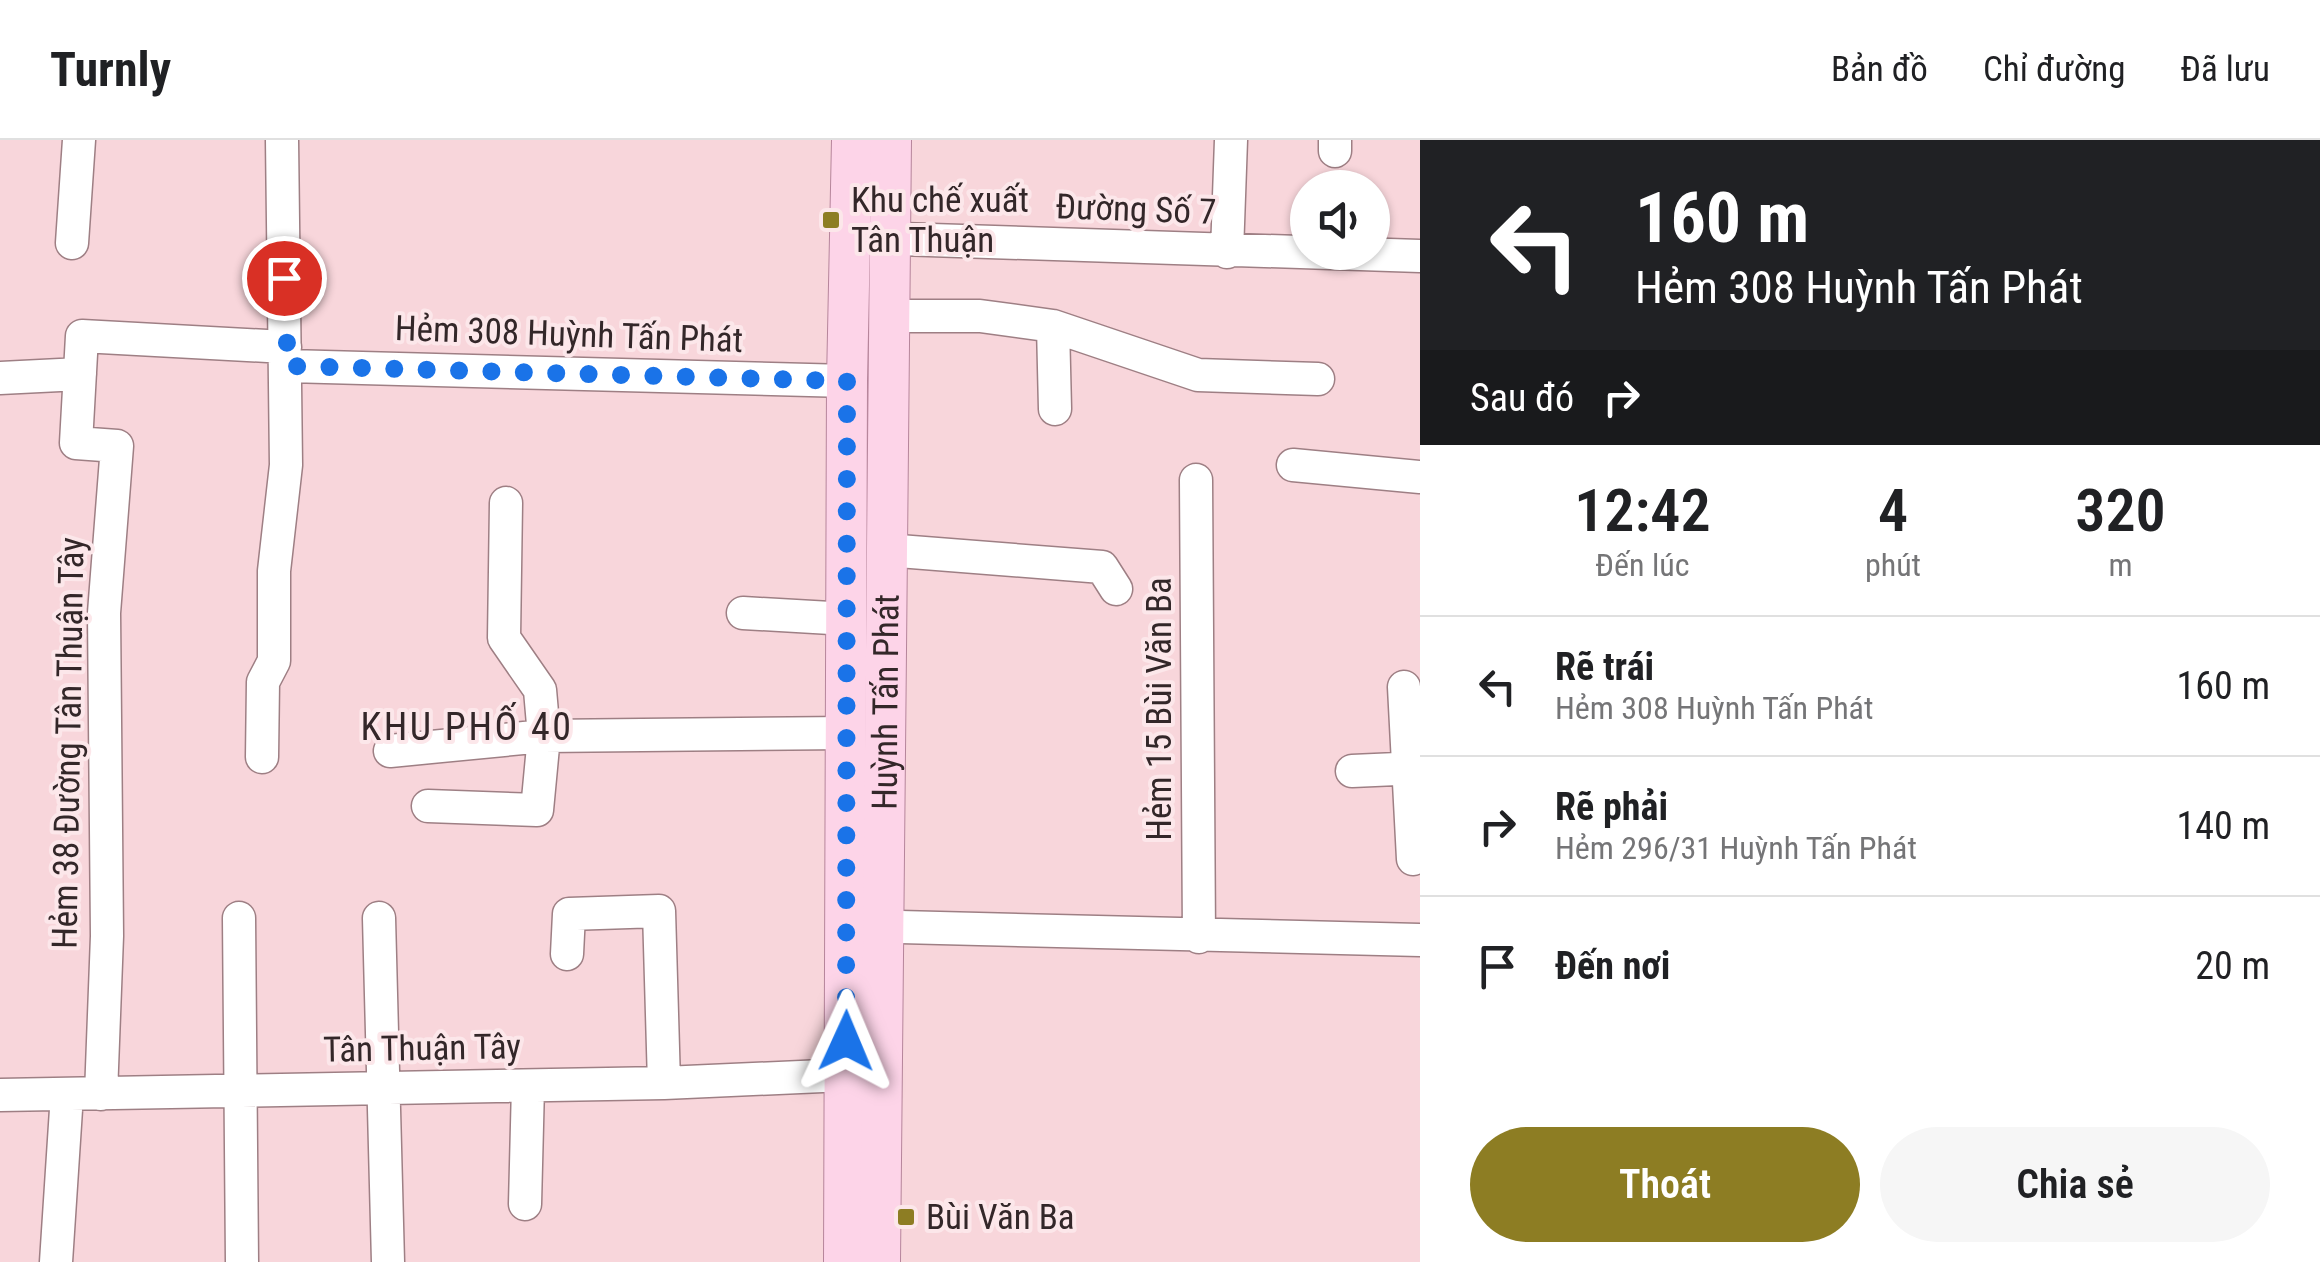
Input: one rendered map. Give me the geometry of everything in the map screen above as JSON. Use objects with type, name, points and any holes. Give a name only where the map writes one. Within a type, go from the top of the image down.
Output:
[{"type":"main road","name":"Huỳnh Tấn Phát","points":[[844,1262],[845,1075],[864,926],[886,550],[888,316],[852,140]]},
{"type":"main road","name":"Huỳnh Tấn Phát","points":[[880,1262],[864,926],[847,733],[847,381],[869,238],[892,140]]},
{"type":"street","points":[[72,243],[79,140]]},
{"type":"street","points":[[262,757],[263,682],[274,661],[274,570],[286,466],[282,140]]},
{"type":"street","points":[[1227,252],[1231,140]]},
{"type":"street","name":"Đường Số 7","points":[[869,238],[1420,256]]},
{"type":"street","points":[[888,316],[980,316],[1053,326],[1198,375],[1318,380]]},
{"type":"street","points":[[1053,326],[1055,409]]},
{"type":"street","name":"Hẻm 38 Đường Tân Thuận Tây","points":[[101,1094],[106,936],[104,612],[117,446],[76,444],[82,336],[286,357]]},
{"type":"street","name":"Hẻm 308 Huỳnh Tấn Phát","points":[[286,357],[847,381]]},
{"type":"street","points":[[0,378],[80,374]]},
{"type":"street","points":[[1294,466],[1420,476]]},
{"type":"street","name":"Hẻm 15 Bùi Văn Ba","points":[[1196,480],[1200,937]]},
{"type":"street","points":[[428,806],[537,810],[544,736],[540,690],[504,638],[506,503]]},
{"type":"street","points":[[886,550],[1102,567],[1116,589]]},
{"type":"street","points":[[744,613],[848,620]]},
{"type":"street","points":[[1404,687],[1414,768],[1413,859]]},
{"type":"street","points":[[390,751],[544,736],[847,733]]},
{"type":"street","points":[[1352,770],[1414,768]]},
{"type":"street","points":[[567,954],[569,914],[659,912],[664,1083]]},
{"type":"street","points":[[239,918],[244,1091],[242,1262]]},
{"type":"street","points":[[378,918],[388,1262]]},
{"type":"street","points":[[864,926],[1420,940]]},
{"type":"street","name":"Tân Thuận Tây","points":[[0,1095],[664,1083],[845,1075]]},
{"type":"street","points":[[524,1204],[528,1086]]},
{"type":"street","points":[[56,1262],[67,1094]]},
{"type":"place","name":"Khu chế xuất Tân Thuận","points":[[831,220]]},
{"type":"place","name":"Bùi Văn Ba","points":[[906,1217]]},
{"type":"district","name":"KHU PHỐ 40","points":[[467,727]]},
{"type":"route","points":[[284,278],[284,347],[288,366],[847,381],[846,1041]]}]
